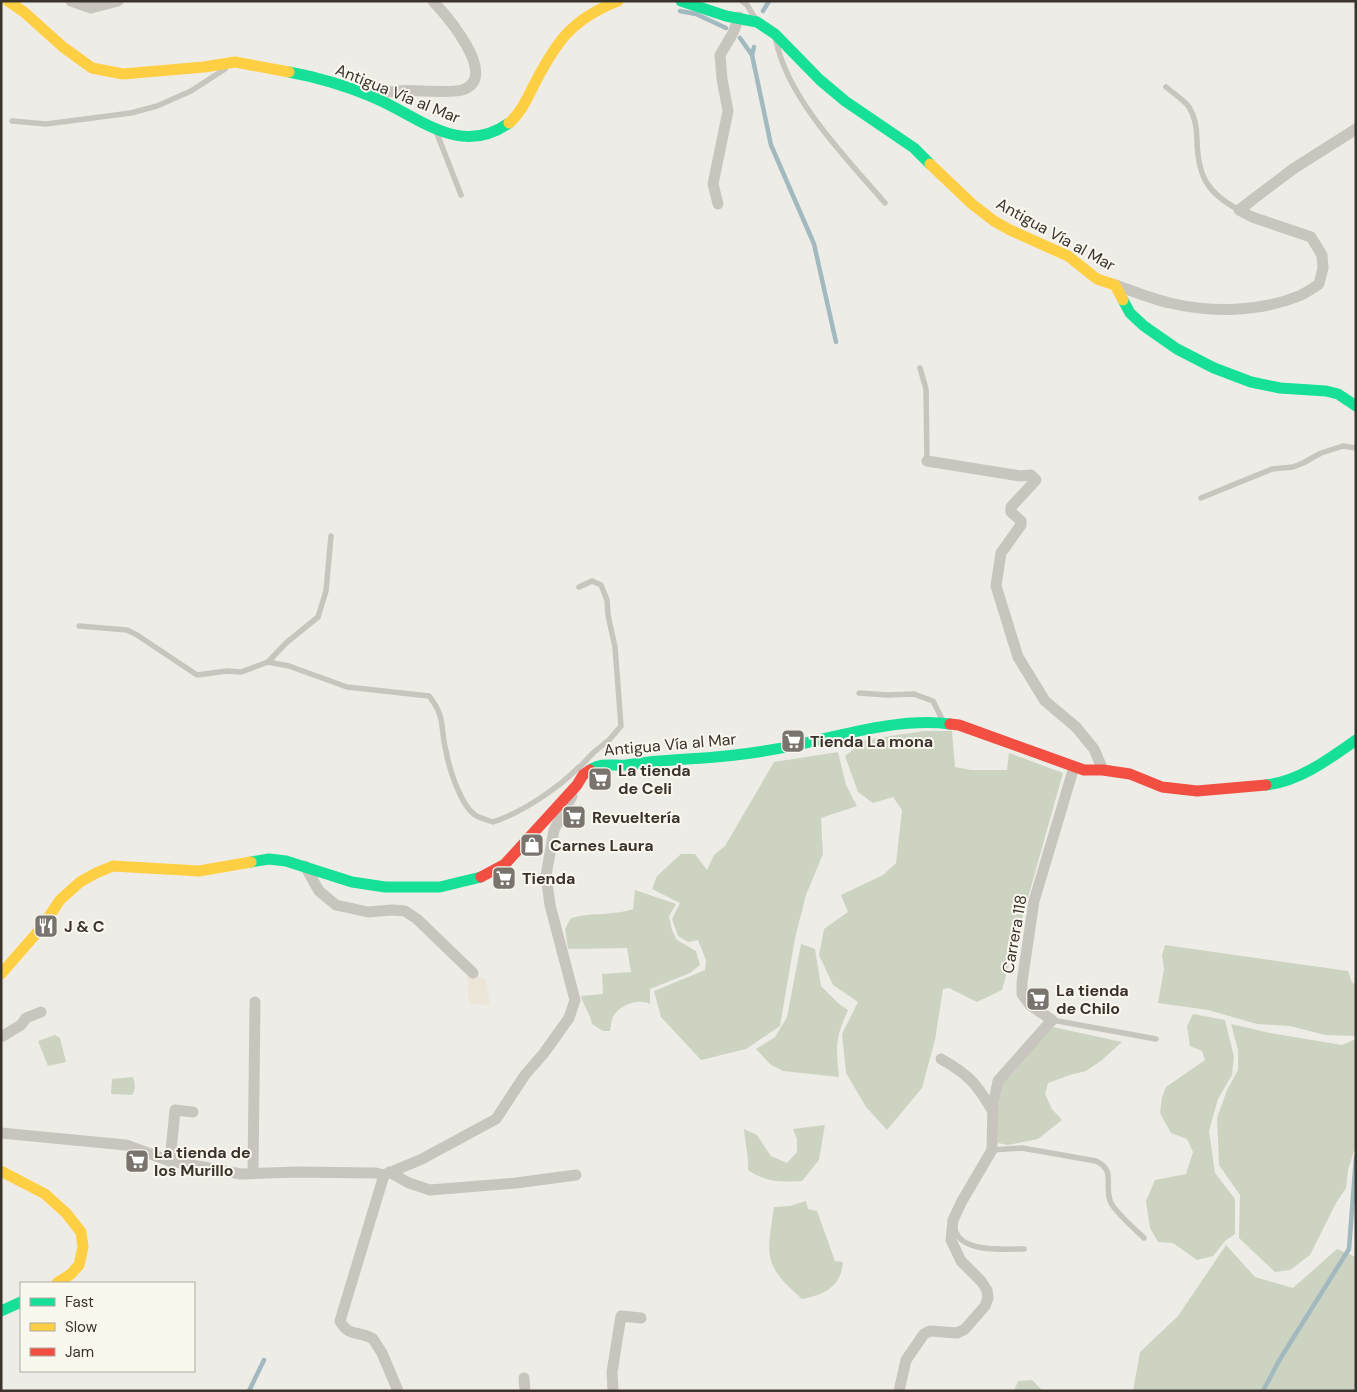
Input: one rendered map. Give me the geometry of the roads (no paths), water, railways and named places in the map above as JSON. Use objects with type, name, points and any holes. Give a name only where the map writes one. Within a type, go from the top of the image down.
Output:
[{"type":"main road","name":"Antigua Vía al Mar","points":[[8,1],[24,12],[63,47],[92,68],[124,74],[204,67],[235,62],[296,73],[371,96],[436,129],[455,136],[470,137],[485,136],[507,124],[516,116],[564,34],[590,12],[618,1]]},
{"type":"main road","name":"Antigua Vía al Mar","points":[[681,1],[726,16],[757,22],[775,34],[820,80],[845,101],[914,148],[972,204],[994,221],[1068,256],[1096,279],[1115,285],[1130,313],[1144,326],[1177,350],[1214,368],[1251,382],[1280,388],[1326,390],[1338,394],[1356,406]]},
{"type":"main road","name":"Antigua Vía al Mar","points":[[1,974],[42,926],[66,893],[81,880],[100,870],[113,866],[199,871],[269,859],[305,866],[352,882],[385,887],[440,887],[482,878],[505,864],[578,786],[583,775],[596,766],[607,764],[623,765],[652,761],[720,757],[793,746],[908,723],[932,721],[959,725],[1084,770],[1103,770],[1130,774],[1162,787],[1197,791],[1274,784],[1321,765],[1356,740]]},
{"type":"main road","points":[[1,1171],[46,1194],[66,1213],[81,1232],[83,1247],[79,1265],[71,1274],[59,1282]]},
{"type":"main road","points":[[1,1311],[20,1302]]},
{"type":"street","points":[[71,1],[91,8],[118,1]]},
{"type":"street","points":[[371,96],[391,90],[448,92],[464,90],[474,79],[476,71],[475,62],[467,45],[433,1]]},
{"type":"street","points":[[718,204],[713,184],[728,111],[720,55],[733,33],[739,18]]},
{"type":"street","points":[[1115,285],[1168,303],[1200,309],[1228,310],[1263,306],[1300,296],[1319,284],[1323,268],[1322,255],[1311,237],[1252,217],[1239,210],[1293,170],[1356,129]]},
{"type":"street","points":[[927,461],[1020,476],[1031,475],[1036,480],[1011,507],[1012,512],[1021,521],[1021,525],[1001,553],[996,586],[1018,657],[1045,700],[1076,727],[1094,749],[1103,770]]},
{"type":"street","name":"Carrera 118","points":[[1052,1020],[1030,1004],[1022,994],[1022,982],[1034,901],[1074,767]]},
{"type":"street","points":[[1,1133],[126,1145],[170,1161],[241,1174],[296,1172],[386,1173],[422,1159],[496,1119],[525,1075],[544,1053],[569,1018],[575,1000],[550,904],[546,876],[554,830],[578,786]]},
{"type":"street","points":[[305,866],[319,891],[336,905],[368,912],[405,911],[417,919],[473,973]]},
{"type":"street","points":[[253,1173],[255,1002]]},
{"type":"street","points":[[1,1037],[21,1025],[26,1018],[41,1012]]},
{"type":"street","points":[[899,1391],[906,1360],[924,1334],[930,1331],[957,1333],[965,1329],[985,1306],[988,1298],[987,1290],[981,1281],[961,1261],[951,1240],[953,1220],[992,1150],[992,1110],[998,1081],[1052,1020]]},
{"type":"street","points":[[941,1059],[966,1074],[979,1088],[992,1110]]},
{"type":"street","points":[[170,1161],[175,1110],[193,1112]]},
{"type":"street","points":[[386,1173],[430,1190],[516,1183],[576,1174]]},
{"type":"street","points":[[386,1173],[340,1321],[344,1329],[349,1332],[369,1336],[373,1339],[382,1353],[398,1391]]},
{"type":"street","points":[[613,1391],[612,1372],[621,1316],[641,1318]]},
{"type":"street","points":[[524,1378],[525,1391]]},
{"type":"lane","points":[[742,1],[747,5],[757,22]]},
{"type":"lane","points":[[775,34],[778,51],[792,83],[827,137],[885,203]]},
{"type":"lane","points":[[12,121],[46,124],[131,113],[157,106],[191,91],[235,62]]},
{"type":"lane","points":[[1166,87],[1189,107],[1196,124],[1200,170],[1208,186],[1226,203],[1239,210]]},
{"type":"lane","points":[[436,129],[461,194]]},
{"type":"lane","points":[[920,368],[926,389],[927,461]]},
{"type":"lane","points":[[1201,498],[1272,469],[1293,467],[1321,452],[1343,446],[1356,448]]},
{"type":"lane","points":[[79,626],[127,630],[197,675],[227,671],[241,672],[268,662],[286,643],[318,616],[326,591],[331,536]]},
{"type":"lane","points":[[268,662],[289,666],[347,687],[429,696],[438,706],[443,724],[445,750],[458,792],[474,814],[493,822],[510,816],[567,779],[610,739],[621,726],[615,647],[608,615],[607,600],[601,585],[592,581],[578,587]]},
{"type":"lane","points":[[858,693],[914,694],[934,701],[943,722]]},
{"type":"lane","points":[[578,786],[579,767]]},
{"type":"lane","points":[[1052,1020],[1156,1039]]},
{"type":"lane","points":[[992,1150],[1022,1148],[1104,1164],[1108,1173],[1111,1202],[1144,1238]]},
{"type":"lane","points":[[953,1220],[956,1236],[966,1245],[995,1249],[1024,1249]]},
{"type":"waterway","points":[[763,11],[769,1]]},
{"type":"waterway","points":[[680,11],[696,14],[726,28]]},
{"type":"waterway","points":[[740,38],[752,55],[771,145],[814,244],[836,342]]},
{"type":"waterway","points":[[752,55],[754,47]]},
{"type":"waterway","points":[[1263,1391],[1280,1359],[1349,1249],[1356,1157]]},
{"type":"waterway","points":[[249,1391],[264,1360]]},
{"type":"place","name":"Tienda La mona","points":[[793,741]]},
{"type":"place","name":"La tienda de Celi","points":[[600,779]]},
{"type":"place","name":"Revueltería","points":[[574,817]]},
{"type":"place","name":"Carnes Laura","points":[[532,845]]},
{"type":"place","name":"Tienda","points":[[504,878]]},
{"type":"place","name":"J & C","points":[[46,926]]},
{"type":"place","name":"La tienda de Chilo","points":[[1038,999]]},
{"type":"place","name":"La tienda de los Murillo","points":[[137,1161]]}]
